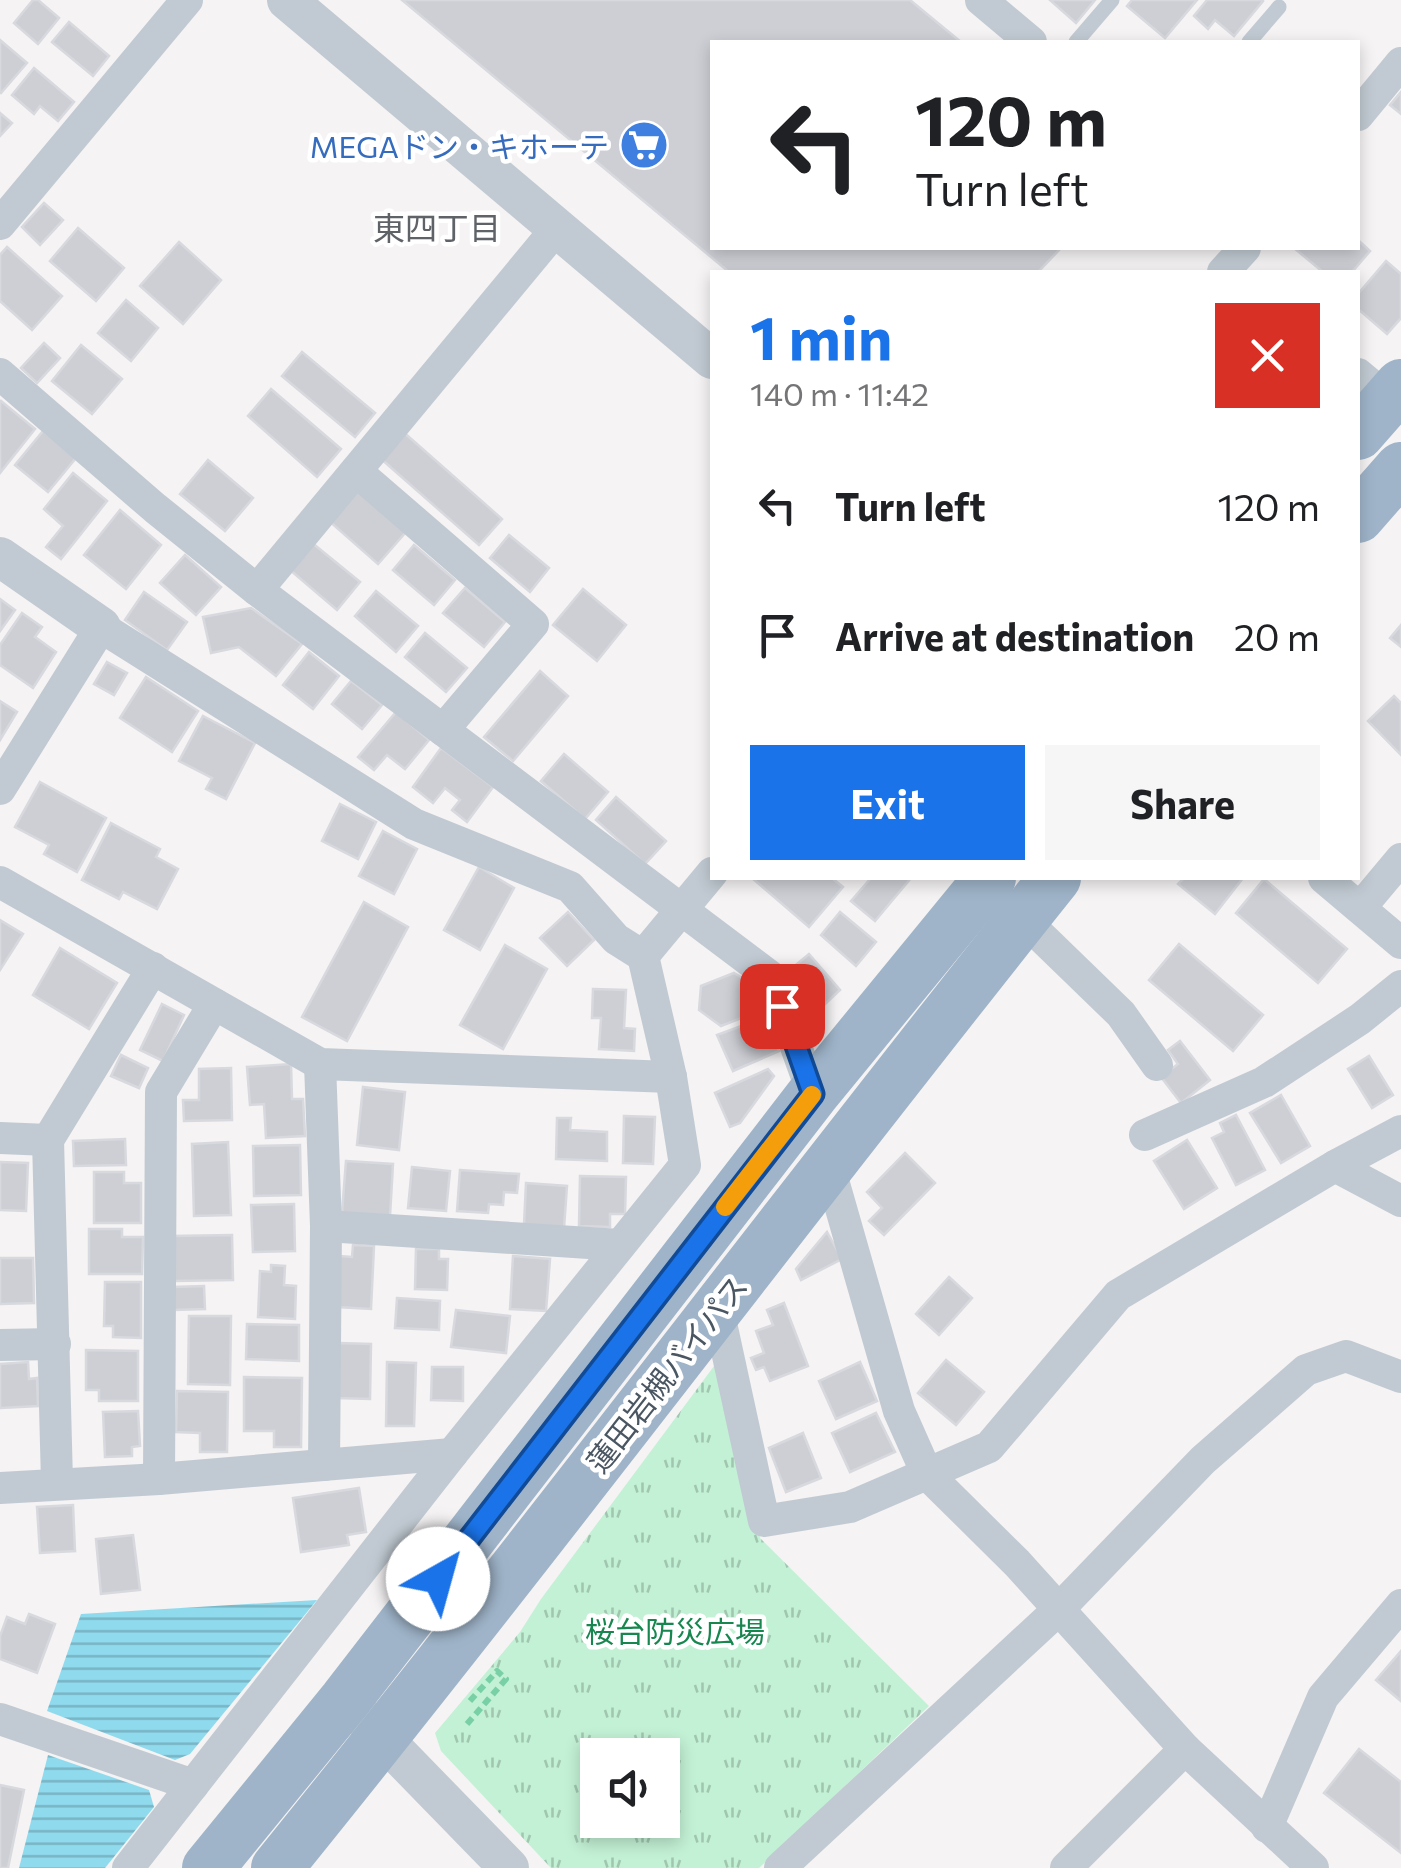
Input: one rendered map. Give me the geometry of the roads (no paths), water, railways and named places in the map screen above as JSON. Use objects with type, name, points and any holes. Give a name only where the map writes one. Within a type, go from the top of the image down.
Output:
[{"type":"highway","points":[[1360,515],[1401,468]]},
{"type":"highway","name":"蓮田岩槻バイパス","points":[[208,1868],[344,1700],[813,1094],[988,880]]},
{"type":"highway","name":"蓮田岩槻バイパス","points":[[277,1868],[1053,880]]},
{"type":"street","points":[[0,224],[187,0]]},
{"type":"street","points":[[288,0],[710,357]]},
{"type":"street","points":[[981,0],[1029,40]]},
{"type":"street","points":[[1360,113],[1401,63]]},
{"type":"street","points":[[257,590],[557,228]]},
{"type":"street","points":[[0,374],[257,590],[772,977],[813,1094]]},
{"type":"street","points":[[356,471],[533,624],[443,730]]},
{"type":"street","points":[[0,557],[101,626],[414,824],[570,887],[616,939],[642,956],[672,1078],[685,1166],[452,1454],[128,1868]]},
{"type":"street","points":[[0,789],[101,626]]},
{"type":"street","points":[[1360,908],[1401,859]]},
{"type":"street","points":[[642,956],[710,875]]},
{"type":"street","points":[[1326,880],[1401,944]]},
{"type":"street","points":[[0,882],[320,1064],[672,1078]]},
{"type":"street","points":[[1022,918],[1121,1014],[1157,1065]]},
{"type":"street","points":[[57,1482],[48,1140],[153,968]]},
{"type":"street","points":[[1145,1135],[1264,1082],[1360,1019],[1401,986]]},
{"type":"street","points":[[159,1479],[161,1092],[214,1004]]},
{"type":"street","points":[[320,1064],[326,1226],[324,1465]]},
{"type":"street","points":[[717,1305],[764,1521],[850,1507],[989,1447],[1118,1295],[1401,1131]]},
{"type":"street","points":[[0,1138],[48,1140]]},
{"type":"street","points":[[828,1163],[899,1411],[927,1474],[1017,1563],[1185,1750],[1313,1868]]},
{"type":"street","points":[[1335,1166],[1401,1201]]},
{"type":"street","points":[[326,1226],[620,1245]]},
{"type":"street","points":[[0,1345],[55,1344]]},
{"type":"street","points":[[780,1868],[1057,1611],[1204,1460],[1306,1370],[1346,1356],[1401,1376]]},
{"type":"street","points":[[0,1488],[452,1454]]},
{"type":"street","points":[[1267,1827],[1323,1696],[1401,1605]]},
{"type":"street","points":[[344,1700],[509,1868]]},
{"type":"street","points":[[0,1719],[193,1785]]},
{"type":"street","points":[[1066,1868],[1185,1750]]},
{"type":"lane","points":[[1078,40],[1112,0]]},
{"type":"lane","points":[[1251,40],[1278,7]]},
{"type":"water","points":[[317,1600],[190,1754],[175,1760],[47,1711],[81,1614]]},
{"type":"water","points":[[48,1755],[149,1790],[154,1807],[105,1868],[19,1868]]},
{"type":"place","name":"MEGAドン・キホーテ","points":[[644,145]]},
{"type":"district","name":"東四丁目","points":[[437,227]]},
{"type":"park label","name":"桜台防災広場","points":[[675,1630]]}]
